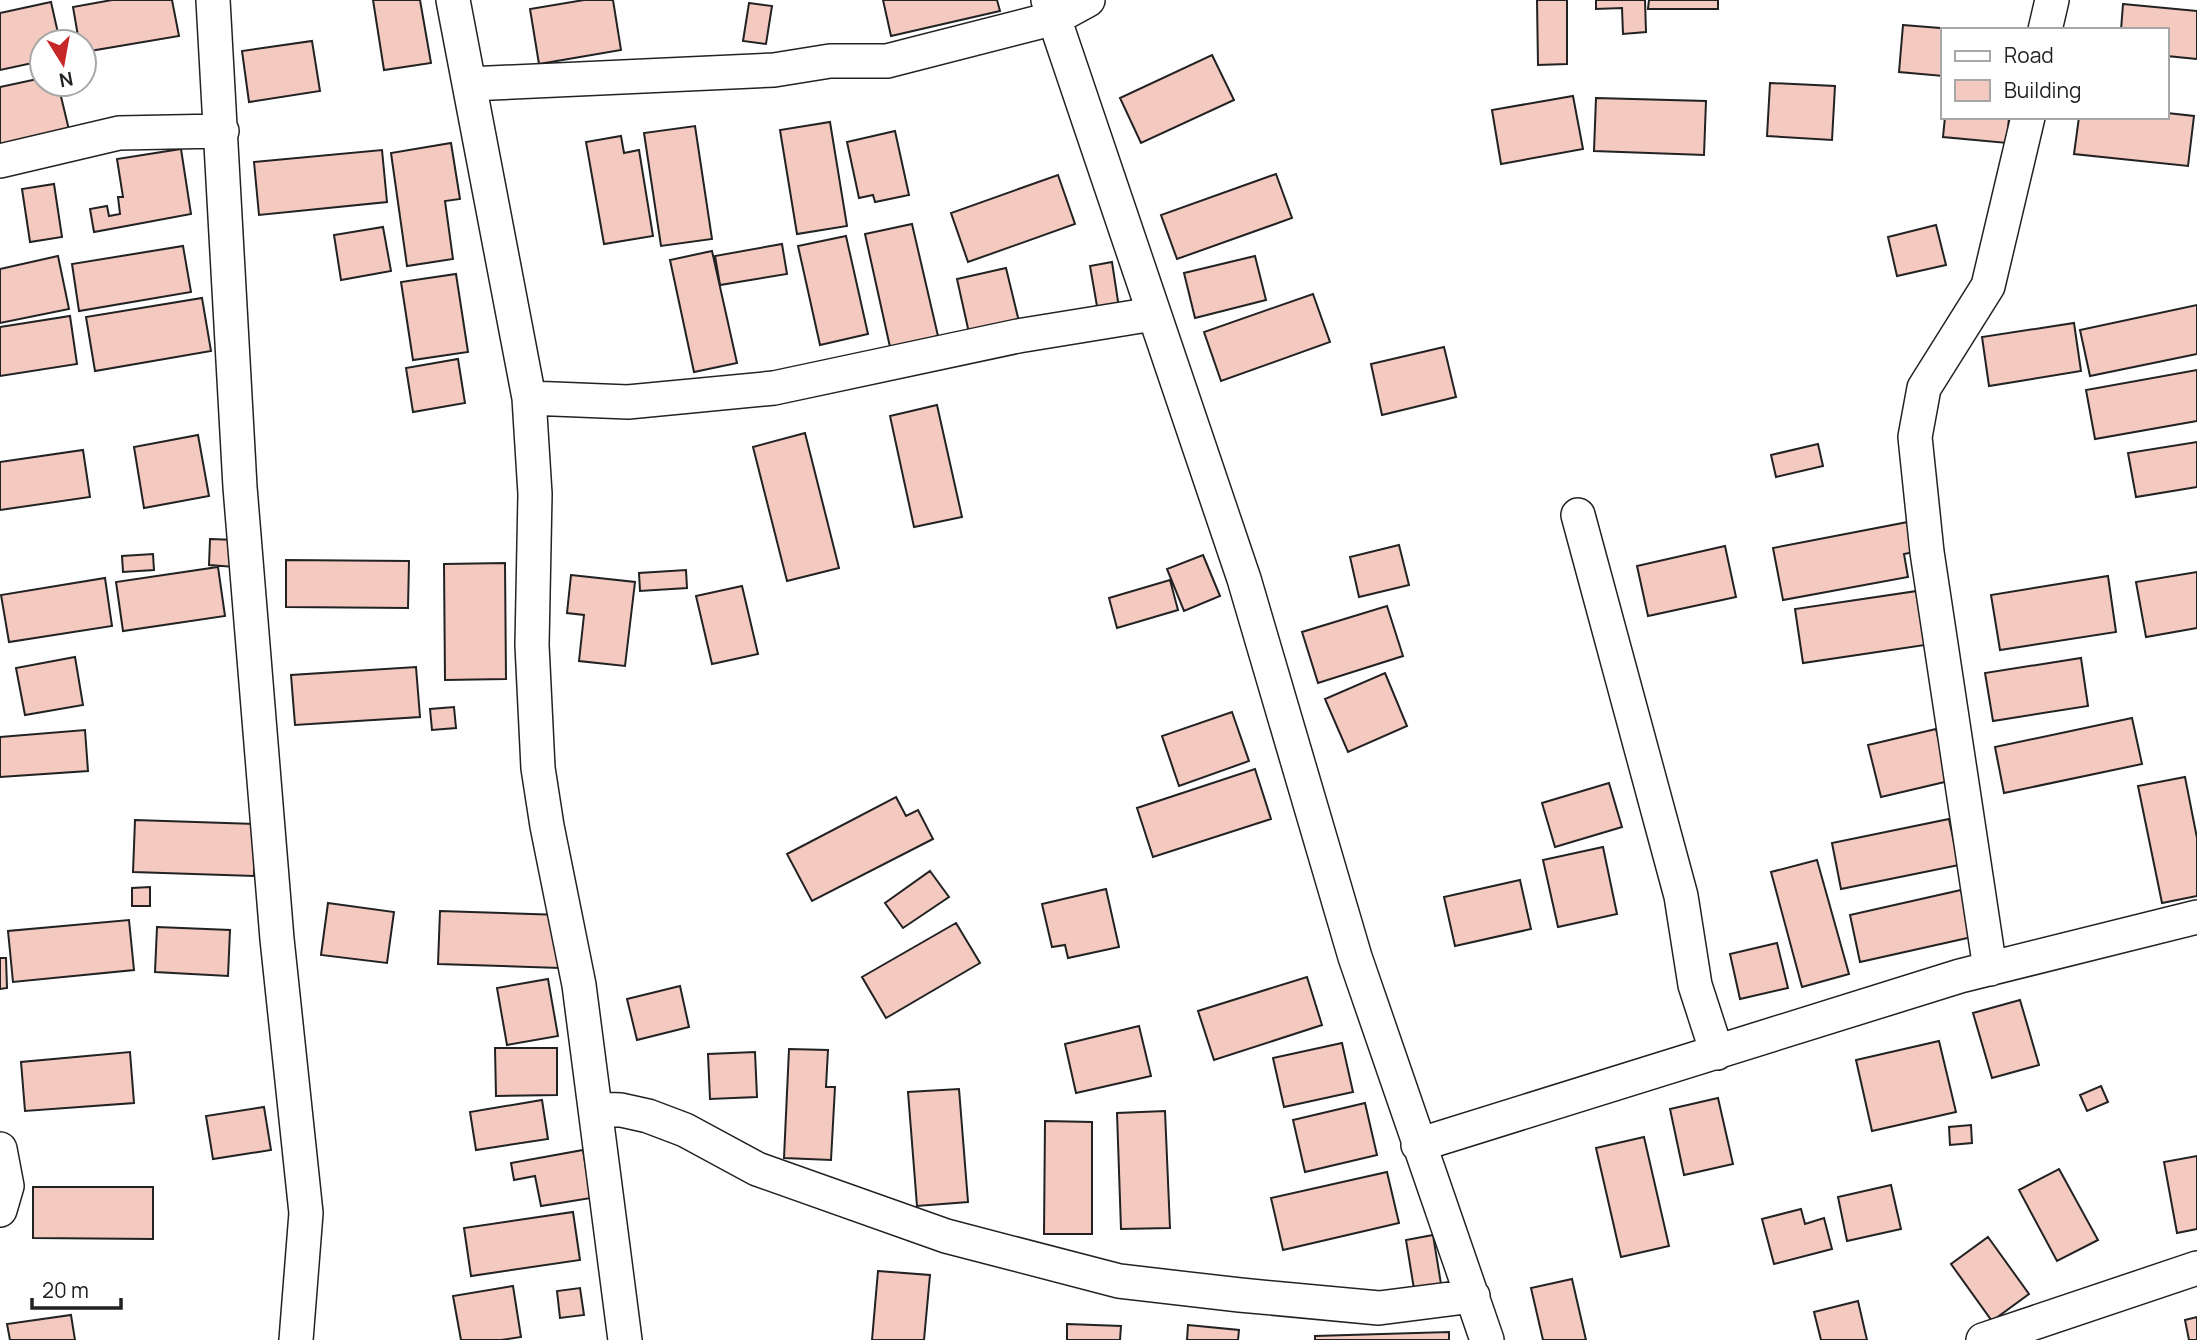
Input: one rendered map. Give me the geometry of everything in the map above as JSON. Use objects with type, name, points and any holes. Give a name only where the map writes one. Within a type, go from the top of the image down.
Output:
[{"type":"street","points":[[213,0],[242,515],[277,939],[306,1213],[296,1340]]},
{"type":"street","points":[[453,0],[529,398],[535,494],[532,645],[538,768],[579,985],[625,1340]]},
{"type":"street","points":[[469,84],[774,70],[830,61],[887,61],[1088,0]]},
{"type":"street","points":[[2045,28],[2052,0]]},
{"type":"street","points":[[1052,9],[1244,579],[1355,957],[1487,1340]]},
{"type":"street","points":[[1990,969],[1927,552],[1915,438],[1924,388],[1988,286],[2028,119]]},
{"type":"street","points":[[0,161],[120,133],[222,131]]},
{"type":"street","points":[[529,398],[628,402],[774,388],[1018,335],[1153,314]]},
{"type":"street","points":[[1578,515],[1681,896],[1695,985],[1717,1053]]},
{"type":"street","points":[[1418,1145],[1960,976],[2197,917]]},
{"type":"street","points":[[595,1110],[621,1110],[648,1116],[685,1130],[757,1169],[946,1236],[1119,1281],[1378,1308],[1473,1296]]},
{"type":"street","points":[[0,1149],[7,1186],[0,1210]]},
{"type":"street","points":[[1983,1340],[2197,1268]]},
{"type":"building","points":[[112,0],[172,0],[179,36],[98,50],[98,28],[77,28],[73,7]]},
{"type":"building","points":[[373,0],[420,0],[431,63],[384,70]]},
{"type":"building","points":[[584,0],[613,0],[621,50],[539,64],[530,9]]},
{"type":"building","points":[[883,0],[997,0],[1000,11],[891,36]]},
{"type":"building","points":[[1537,0],[1567,0],[1567,64],[1538,65]]},
{"type":"building","points":[[1596,0],[1645,0],[1646,32],[1623,34],[1622,8],[1596,9]]},
{"type":"building","points":[[1649,0],[1718,0],[1718,9],[1648,9]]},
{"type":"building","points":[[51,2],[57,28],[28,28],[28,64],[0,70],[0,13]]},
{"type":"building","points":[[749,3],[772,6],[766,44],[743,41]]},
{"type":"building","points":[[2123,4],[2197,11],[2197,59],[2169,56],[2169,28],[2121,28]]},
{"type":"building","points":[[1903,25],[1941,28],[1941,76],[1899,72]]},
{"type":"building","points":[[312,41],[320,91],[249,102],[242,51]]},
{"type":"building","points":[[1212,55],[1234,100],[1141,143],[1120,98]]},
{"type":"building","points":[[28,81],[28,98],[61,98],[70,134],[0,150],[0,87]]},
{"type":"building","points":[[1770,83],[1835,86],[1832,140],[1767,136]]},
{"type":"building","points":[[1573,96],[1583,149],[1501,164],[1492,110]]},
{"type":"building","points":[[1596,98],[1706,101],[1704,155],[1594,151]]},
{"type":"building","points":[[2169,113],[2194,116],[2188,166],[2074,154],[2079,119],[2169,119]]},
{"type":"building","points":[[1945,119],[2009,119],[2007,143],[1943,137]]},
{"type":"building","points":[[830,122],[847,226],[797,234],[780,130]]},
{"type":"building","points":[[695,126],[712,239],[661,246],[644,133]]},
{"type":"building","points":[[895,131],[909,195],[875,202],[873,195],[859,198],[847,142]]},
{"type":"building","points":[[621,136],[624,153],[639,150],[653,236],[604,244],[586,142]]},
{"type":"building","points":[[451,143],[460,199],[445,201],[453,259],[407,266],[391,153]]},
{"type":"building","points":[[181,149],[191,214],[94,232],[90,209],[107,206],[109,216],[120,214],[118,197],[123,197],[117,159]]},
{"type":"building","points":[[382,150],[387,202],[259,215],[254,162]]},
{"type":"building","points":[[1276,174],[1292,218],[1177,259],[1161,215]]},
{"type":"building","points":[[1058,175],[1075,224],[968,262],[951,213]]},
{"type":"building","points":[[54,184],[62,237],[30,242],[22,189]]},
{"type":"building","points":[[912,224],[938,336],[890,347],[865,234]]},
{"type":"building","points":[[1936,225],[1946,265],[1897,276],[1888,237]]},
{"type":"building","points":[[383,227],[391,271],[341,280],[334,235]]},
{"type":"building","points":[[846,236],[868,334],[820,345],[798,246]]},
{"type":"building","points":[[782,244],[787,274],[720,285],[715,256]]},
{"type":"building","points":[[183,246],[191,292],[79,311],[72,264]]},
{"type":"building","points":[[712,251],[737,363],[694,372],[670,260]]},
{"type":"building","points":[[58,256],[69,309],[0,323],[0,269]]},
{"type":"building","points":[[1255,256],[1266,300],[1195,318],[1184,273]]},
{"type":"building","points":[[1112,262],[1119,308],[1098,312],[1090,266]]},
{"type":"building","points":[[1006,268],[1021,330],[971,342],[957,279]]},
{"type":"building","points":[[456,274],[468,352],[413,360],[401,282]]},
{"type":"building","points":[[1313,294],[1330,342],[1221,381],[1204,332]]},
{"type":"building","points":[[202,298],[211,351],[95,371],[86,317]]},
{"type":"building","points":[[2197,305],[2197,354],[2090,376],[2080,330]]},
{"type":"building","points":[[70,316],[77,364],[0,376],[0,327]]},
{"type":"building","points":[[2074,323],[2081,371],[1989,386],[1982,337]]},
{"type":"building","points":[[1444,347],[1456,397],[1382,415],[1371,364]]},
{"type":"building","points":[[458,359],[465,403],[413,412],[406,368]]},
{"type":"building","points":[[2197,370],[2197,421],[2095,439],[2086,390]]},
{"type":"building","points":[[937,405],[962,517],[914,527],[890,416]]},
{"type":"building","points":[[805,433],[839,568],[787,581],[753,447]]},
{"type":"building","points":[[198,435],[209,496],[144,508],[134,447]]},
{"type":"building","points":[[2197,442],[2197,487],[2136,497],[2128,453]]},
{"type":"building","points":[[1818,444],[1823,466],[1776,477],[1771,455]]},
{"type":"building","points":[[83,450],[90,497],[0,510],[0,462]]},
{"type":"building","points":[[1913,521],[1919,551],[1904,554],[1908,577],[1783,600],[1773,548]]},
{"type":"building","points":[[210,539],[237,540],[235,567],[209,565]]},
{"type":"building","points":[[1399,545],[1409,585],[1359,597],[1350,557]]},
{"type":"building","points":[[1725,546],[1736,597],[1648,616],[1637,566]]},
{"type":"building","points":[[153,554],[154,570],[123,572],[122,556]]},
{"type":"building","points":[[1203,555],[1220,596],[1184,611],[1167,569]]},
{"type":"building","points":[[286,560],[409,561],[408,608],[286,607]]},
{"type":"building","points":[[505,563],[506,679],[445,680],[444,564]]},
{"type":"building","points":[[218,567],[225,616],[123,631],[116,582]]},
{"type":"building","points":[[686,570],[687,588],[640,591],[639,573]]},
{"type":"building","points":[[2197,572],[2197,628],[2146,637],[2136,582]]},
{"type":"building","points":[[571,575],[635,582],[625,666],[579,661],[584,615],[567,613]]},
{"type":"building","points":[[2108,576],[2116,632],[2000,650],[1991,595]]},
{"type":"building","points":[[105,578],[112,626],[9,642],[1,595]]},
{"type":"building","points":[[1170,580],[1178,610],[1117,628],[1109,598]]},
{"type":"building","points":[[742,586],[758,654],[712,664],[696,596]]},
{"type":"building","points":[[1917,591],[1925,645],[1803,663],[1795,609]]},
{"type":"building","points":[[1387,606],[1403,656],[1318,683],[1302,632]]},
{"type":"building","points":[[75,657],[83,705],[25,715],[16,668]]},
{"type":"building","points":[[2081,658],[2088,706],[1993,721],[1985,673]]},
{"type":"building","points":[[416,667],[420,717],[295,725],[291,675]]},
{"type":"building","points":[[1385,673],[1407,726],[1348,752],[1325,699]]},
{"type":"building","points":[[454,707],[456,728],[432,730],[430,709]]},
{"type":"building","points":[[1232,712],[1249,761],[1179,786],[1162,736]]},
{"type":"building","points":[[2132,718],[2142,764],[2004,793],[1995,747]]},
{"type":"building","points":[[1936,729],[1949,781],[1881,797],[1868,745]]},
{"type":"building","points":[[85,730],[88,771],[0,777],[0,737]]},
{"type":"building","points":[[1255,769],[1271,819],[1153,857],[1137,808]]},
{"type":"building","points":[[2185,777],[2197,838],[2197,896],[2162,903],[2138,786]]},
{"type":"building","points":[[1609,783],[1622,827],[1555,847],[1542,803]]},
{"type":"building","points":[[896,797],[906,816],[918,810],[933,839],[812,901],[787,854]]},
{"type":"building","points":[[1949,819],[1959,865],[1841,889],[1832,843]]},
{"type":"building","points":[[135,820],[256,824],[254,876],[133,872]]},
{"type":"building","points":[[1603,847],[1617,914],[1558,927],[1543,860]]},
{"type":"building","points":[[1817,860],[1849,974],[1802,987],[1771,872]]},
{"type":"building","points":[[930,871],[949,897],[903,928],[885,903]]},
{"type":"building","points":[[1520,880],[1531,929],[1455,946],[1444,897]]},
{"type":"building","points":[[150,887],[150,906],[132,906],[132,888]]},
{"type":"building","points":[[1106,889],[1119,947],[1068,958],[1065,945],[1052,947],[1042,904]]},
{"type":"building","points":[[1961,890],[1972,937],[1860,962],[1850,915]]},
{"type":"building","points":[[328,903],[394,912],[387,963],[321,955]]},
{"type":"building","points":[[440,911],[562,915],[560,968],[438,964]]},
{"type":"building","points":[[129,920],[134,970],[13,982],[8,931]]},
{"type":"building","points":[[956,923],[980,963],[886,1018],[862,977]]},
{"type":"building","points":[[157,927],[230,930],[228,976],[155,972]]},
{"type":"building","points":[[1777,943],[1788,988],[1740,999],[1730,954]]},
{"type":"building","points":[[0,958],[6,958],[7,988],[0,989]]},
{"type":"building","points":[[1307,977],[1322,1025],[1214,1060],[1198,1011]]},
{"type":"building","points":[[548,979],[558,1036],[507,1045],[497,988]]},
{"type":"building","points":[[680,986],[689,1027],[637,1040],[627,999]]},
{"type":"building","points":[[2020,1000],[2039,1065],[1992,1078],[1973,1013]]},
{"type":"building","points":[[1139,1026],[1151,1076],[1076,1093],[1065,1044]]},
{"type":"building","points":[[1939,1041],[1956,1112],[1872,1131],[1856,1060]]},
{"type":"building","points":[[1342,1043],[1353,1092],[1284,1107],[1273,1058]]},
{"type":"building","points":[[495,1048],[557,1048],[557,1095],[496,1096]]},
{"type":"building","points":[[789,1049],[828,1050],[826,1087],[835,1087],[831,1160],[784,1158]]},
{"type":"building","points":[[130,1052],[134,1103],[25,1111],[21,1062]]},
{"type":"building","points":[[755,1052],[757,1097],[710,1099],[708,1054]]},
{"type":"building","points":[[2101,1086],[2108,1102],[2087,1111],[2080,1095]]},
{"type":"building","points":[[959,1089],[968,1202],[917,1206],[908,1092]]},
{"type":"building","points":[[1718,1098],[1733,1164],[1684,1175],[1670,1109]]},
{"type":"building","points":[[542,1100],[548,1139],[476,1150],[470,1112]]},
{"type":"building","points":[[1365,1103],[1377,1155],[1305,1172],[1293,1120]]},
{"type":"building","points":[[264,1107],[271,1150],[213,1159],[206,1116]]},
{"type":"building","points":[[1165,1111],[1170,1228],[1121,1229],[1117,1113]]},
{"type":"building","points":[[1045,1121],[1092,1122],[1092,1234],[1044,1234]]},
{"type":"building","points":[[1971,1125],[1972,1143],[1950,1145],[1949,1127]]},
{"type":"building","points":[[1644,1137],[1669,1246],[1621,1257],[1596,1148]]},
{"type":"building","points":[[583,1150],[591,1198],[541,1206],[535,1176],[514,1180],[511,1163]]},
{"type":"building","points":[[2197,1156],[2197,1229],[2177,1233],[2164,1162]]},
{"type":"building","points":[[2059,1169],[2098,1240],[2057,1261],[2019,1190]]},
{"type":"building","points":[[1387,1172],[1399,1223],[1283,1250],[1271,1198]]},
{"type":"building","points":[[1891,1185],[1901,1229],[1847,1241],[1838,1197]]},
{"type":"building","points":[[33,1187],[153,1187],[153,1239],[33,1238]]},
{"type":"building","points":[[1801,1209],[1805,1224],[1824,1218],[1832,1249],[1774,1264],[1762,1219]]},
{"type":"building","points":[[573,1212],[580,1260],[471,1276],[464,1228]]},
{"type":"building","points":[[1433,1235],[1441,1284],[1414,1289],[1406,1240]]},
{"type":"building","points":[[1988,1237],[2029,1294],[1992,1321],[1951,1264]]},
{"type":"building","points":[[878,1271],[930,1275],[924,1340],[872,1340]]},
{"type":"building","points":[[1572,1279],[1586,1340],[1543,1340],[1531,1288]]},
{"type":"building","points":[[513,1286],[521,1337],[461,1340],[453,1296]]},
{"type":"building","points":[[580,1288],[584,1315],[560,1318],[557,1291]]},
{"type":"building","points":[[1858,1301],[1867,1340],[1821,1340],[1814,1312]]},
{"type":"building","points":[[71,1315],[75,1340],[10,1340],[7,1324]]},
{"type":"building","points":[[2197,1317],[2197,1340],[2189,1340],[2185,1320]]},
{"type":"building","points":[[1067,1324],[1121,1326],[1120,1340],[1067,1340]]},
{"type":"building","points":[[1188,1325],[1239,1330],[1238,1340],[1187,1340]]},
{"type":"building","points":[[1449,1332],[1449,1340],[1315,1340],[1315,1336]]}]
